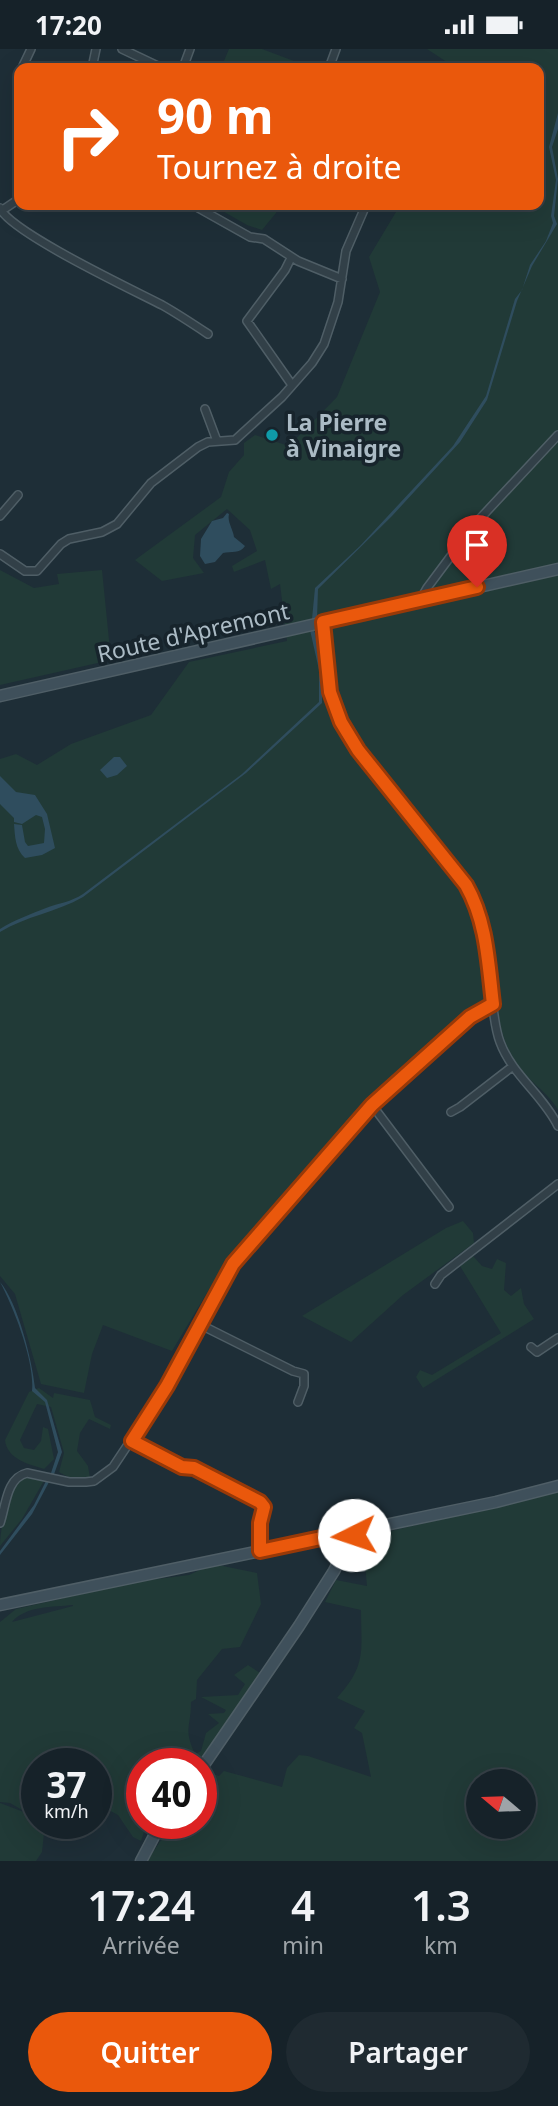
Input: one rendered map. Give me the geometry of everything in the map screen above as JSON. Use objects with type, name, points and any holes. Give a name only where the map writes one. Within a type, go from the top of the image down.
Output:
[{"type":"street","points":[[122,49],[151,63]]},
{"type":"street","points":[[202,210],[250,237],[264,239],[291,258],[342,279]]},
{"type":"street","points":[[0,554],[25,571],[37,571],[61,544],[69,539],[102,532],[117,524],[151,483],[198,447],[208,442],[235,440],[244,433],[292,385],[324,344],[335,315],[346,251],[364,210]]},
{"type":"street","points":[[1,214],[35,238],[161,305],[208,334]]},
{"type":"street","points":[[291,258],[247,321],[292,385]]},
{"type":"street","points":[[205,409],[217,441]]},
{"type":"street","points":[[423,600],[427,588],[474,525],[558,435]]},
{"type":"street","points":[[0,516],[18,495]]},
{"type":"street","name":"Route d'Apremont","points":[[0,696],[558,569]]},
{"type":"street","points":[[323,622],[330,692],[341,722],[358,750],[466,885],[483,926],[498,1034],[513,1066],[558,1126]]},
{"type":"street","points":[[0,1523],[16,1477],[27,1473],[69,1482],[94,1481],[113,1467],[167,1386],[233,1264],[372,1105],[470,1017],[493,1004]]},
{"type":"street","points":[[451,1112],[513,1066]]},
{"type":"street","points":[[372,1105],[449,1207]]},
{"type":"street","points":[[435,1284],[442,1275],[558,1184]]},
{"type":"street","points":[[200,1324],[304,1374],[304,1386],[298,1402]]},
{"type":"street","points":[[531,1347],[537,1352],[558,1338]]},
{"type":"street","points":[[132,1441],[182,1467],[194,1468],[260,1502],[264,1507],[260,1523],[260,1551]]},
{"type":"street","points":[[0,1605],[496,1502],[558,1486]]},
{"type":"street","points":[[215,1748],[299,1626],[334,1571],[354,1531]]},
{"type":"street","points":[[141,1861],[153,1839]]},
{"type":"green space","points":[[229,49],[262,49],[299,63],[223,63]]},
{"type":"green space","points":[[427,49],[558,49],[558,1110],[520,1068],[509,1051],[502,1033],[497,1001],[485,1001],[366,1101],[226,1261],[172,1351],[103,1325],[92,1354],[84,1393],[41,1384],[15,1294],[0,1276],[0,759],[16,754],[37,765],[71,744],[151,715],[189,662],[287,641],[280,584],[271,589],[265,560],[234,572],[232,566],[257,551],[250,530],[227,509],[195,535],[193,558],[204,573],[162,581],[135,560],[221,497],[229,472],[244,455],[244,443],[255,435],[289,446],[337,397],[380,292],[369,257],[397,210],[544,210],[544,63],[448,63]]},
{"type":"green space","points":[[221,210],[277,210],[262,230]]},
{"type":"green space","points":[[0,570],[34,588],[59,584],[57,574],[102,570],[111,660],[0,685]]},
{"type":"green space","points":[[463,1221],[473,1233],[474,1243],[403,1295],[351,1342],[302,1316],[446,1228]]},
{"type":"green space","points":[[473,1256],[482,1266],[492,1269],[497,1259],[506,1263],[504,1290],[511,1296],[521,1288],[524,1304],[534,1319],[423,1388],[416,1377],[420,1370],[432,1375],[501,1333],[460,1266]]},
{"type":"green space","points":[[39,1388],[53,1398],[54,1393],[90,1400],[95,1417],[111,1425],[110,1429],[89,1419],[80,1433],[77,1451],[88,1466],[90,1478],[70,1478],[59,1472],[64,1453],[51,1407],[37,1404],[20,1440],[24,1448],[34,1450],[41,1441],[43,1427],[48,1429],[54,1459],[44,1469],[19,1460],[10,1452],[5,1440],[29,1392]]},
{"type":"green space","points":[[25,1476],[45,1479],[22,1519],[0,1546],[3,1520],[17,1479]]},
{"type":"green space","points":[[558,1492],[558,1861],[147,1861],[162,1839],[217,1839],[217,1775],[224,1771],[282,1787],[287,1768],[299,1755],[371,1777],[362,1733],[354,1728],[365,1711],[337,1698],[358,1666],[361,1610],[325,1602],[336,1580],[367,1586],[365,1563],[355,1547],[370,1538],[378,1545],[378,1534]]},
{"type":"green space","points":[[213,1564],[257,1573],[261,1604],[240,1647],[222,1649],[197,1680],[196,1699],[191,1702],[188,1728],[193,1748],[126,1748],[126,1827],[118,1815],[112,1812],[112,1748],[21,1748],[21,1809],[10,1803],[0,1802],[0,1622],[16,1609],[134,1582],[189,1575]],"holes":[[[73,1605],[73,1606],[12,1622],[32,1610]]]},
{"type":"green space","points":[[248,1665],[260,1673],[208,1748],[202,1748],[206,1733],[219,1723],[208,1714],[224,1713],[226,1710],[201,1697],[238,1695],[245,1684],[234,1675]]},
{"type":"green space","points":[[0,1803],[21,1811],[21,1839],[43,1839],[42,1852],[36,1861],[0,1861]]},
{"type":"water","points":[[558,113],[558,129],[552,147],[558,179],[554,216],[557,224],[523,287],[530,265],[546,241],[553,223],[551,216],[556,180],[549,147]]},
{"type":"water","points":[[521,291],[487,400],[460,442],[392,516],[318,589],[317,618],[312,619],[315,588],[360,546],[453,446],[486,396],[515,299]]},
{"type":"water","points":[[227,513],[234,537],[245,546],[238,551],[223,553],[215,562],[205,564],[200,556],[201,539],[212,521],[223,518]]},
{"type":"water","points":[[313,629],[322,674],[322,703],[246,773],[83,897],[0,932],[0,929],[17,920],[83,894],[242,774],[319,702],[319,670],[310,630]]},
{"type":"water","points":[[114,757],[120,757],[127,766],[117,775],[107,778],[100,770]]},
{"type":"water","points":[[0,776],[16,792],[35,795],[47,814],[55,848],[42,855],[25,858],[19,851],[14,824],[22,825],[28,846],[44,843],[42,817],[36,815],[22,824],[14,822],[14,818],[0,804]]},
{"type":"water","points":[[0,1282],[13,1303],[31,1363],[35,1388],[47,1400],[62,1452],[53,1477],[50,1476],[58,1452],[45,1402],[32,1391],[27,1351]]},
{"type":"water","points":[[46,1481],[49,1482],[32,1514],[0,1555],[0,1551],[34,1505]]},
{"type":"place","name":"La Pierre à Vinaigre","points":[[272,435]]},
{"type":"route","points":[[354,1535],[354,1531],[260,1551],[260,1523],[264,1507],[256,1498],[194,1468],[182,1467],[132,1441],[167,1386],[233,1264],[372,1105],[470,1017],[493,1004],[480,913],[466,885],[358,750],[341,722],[330,692],[323,622],[477,587]]}]
